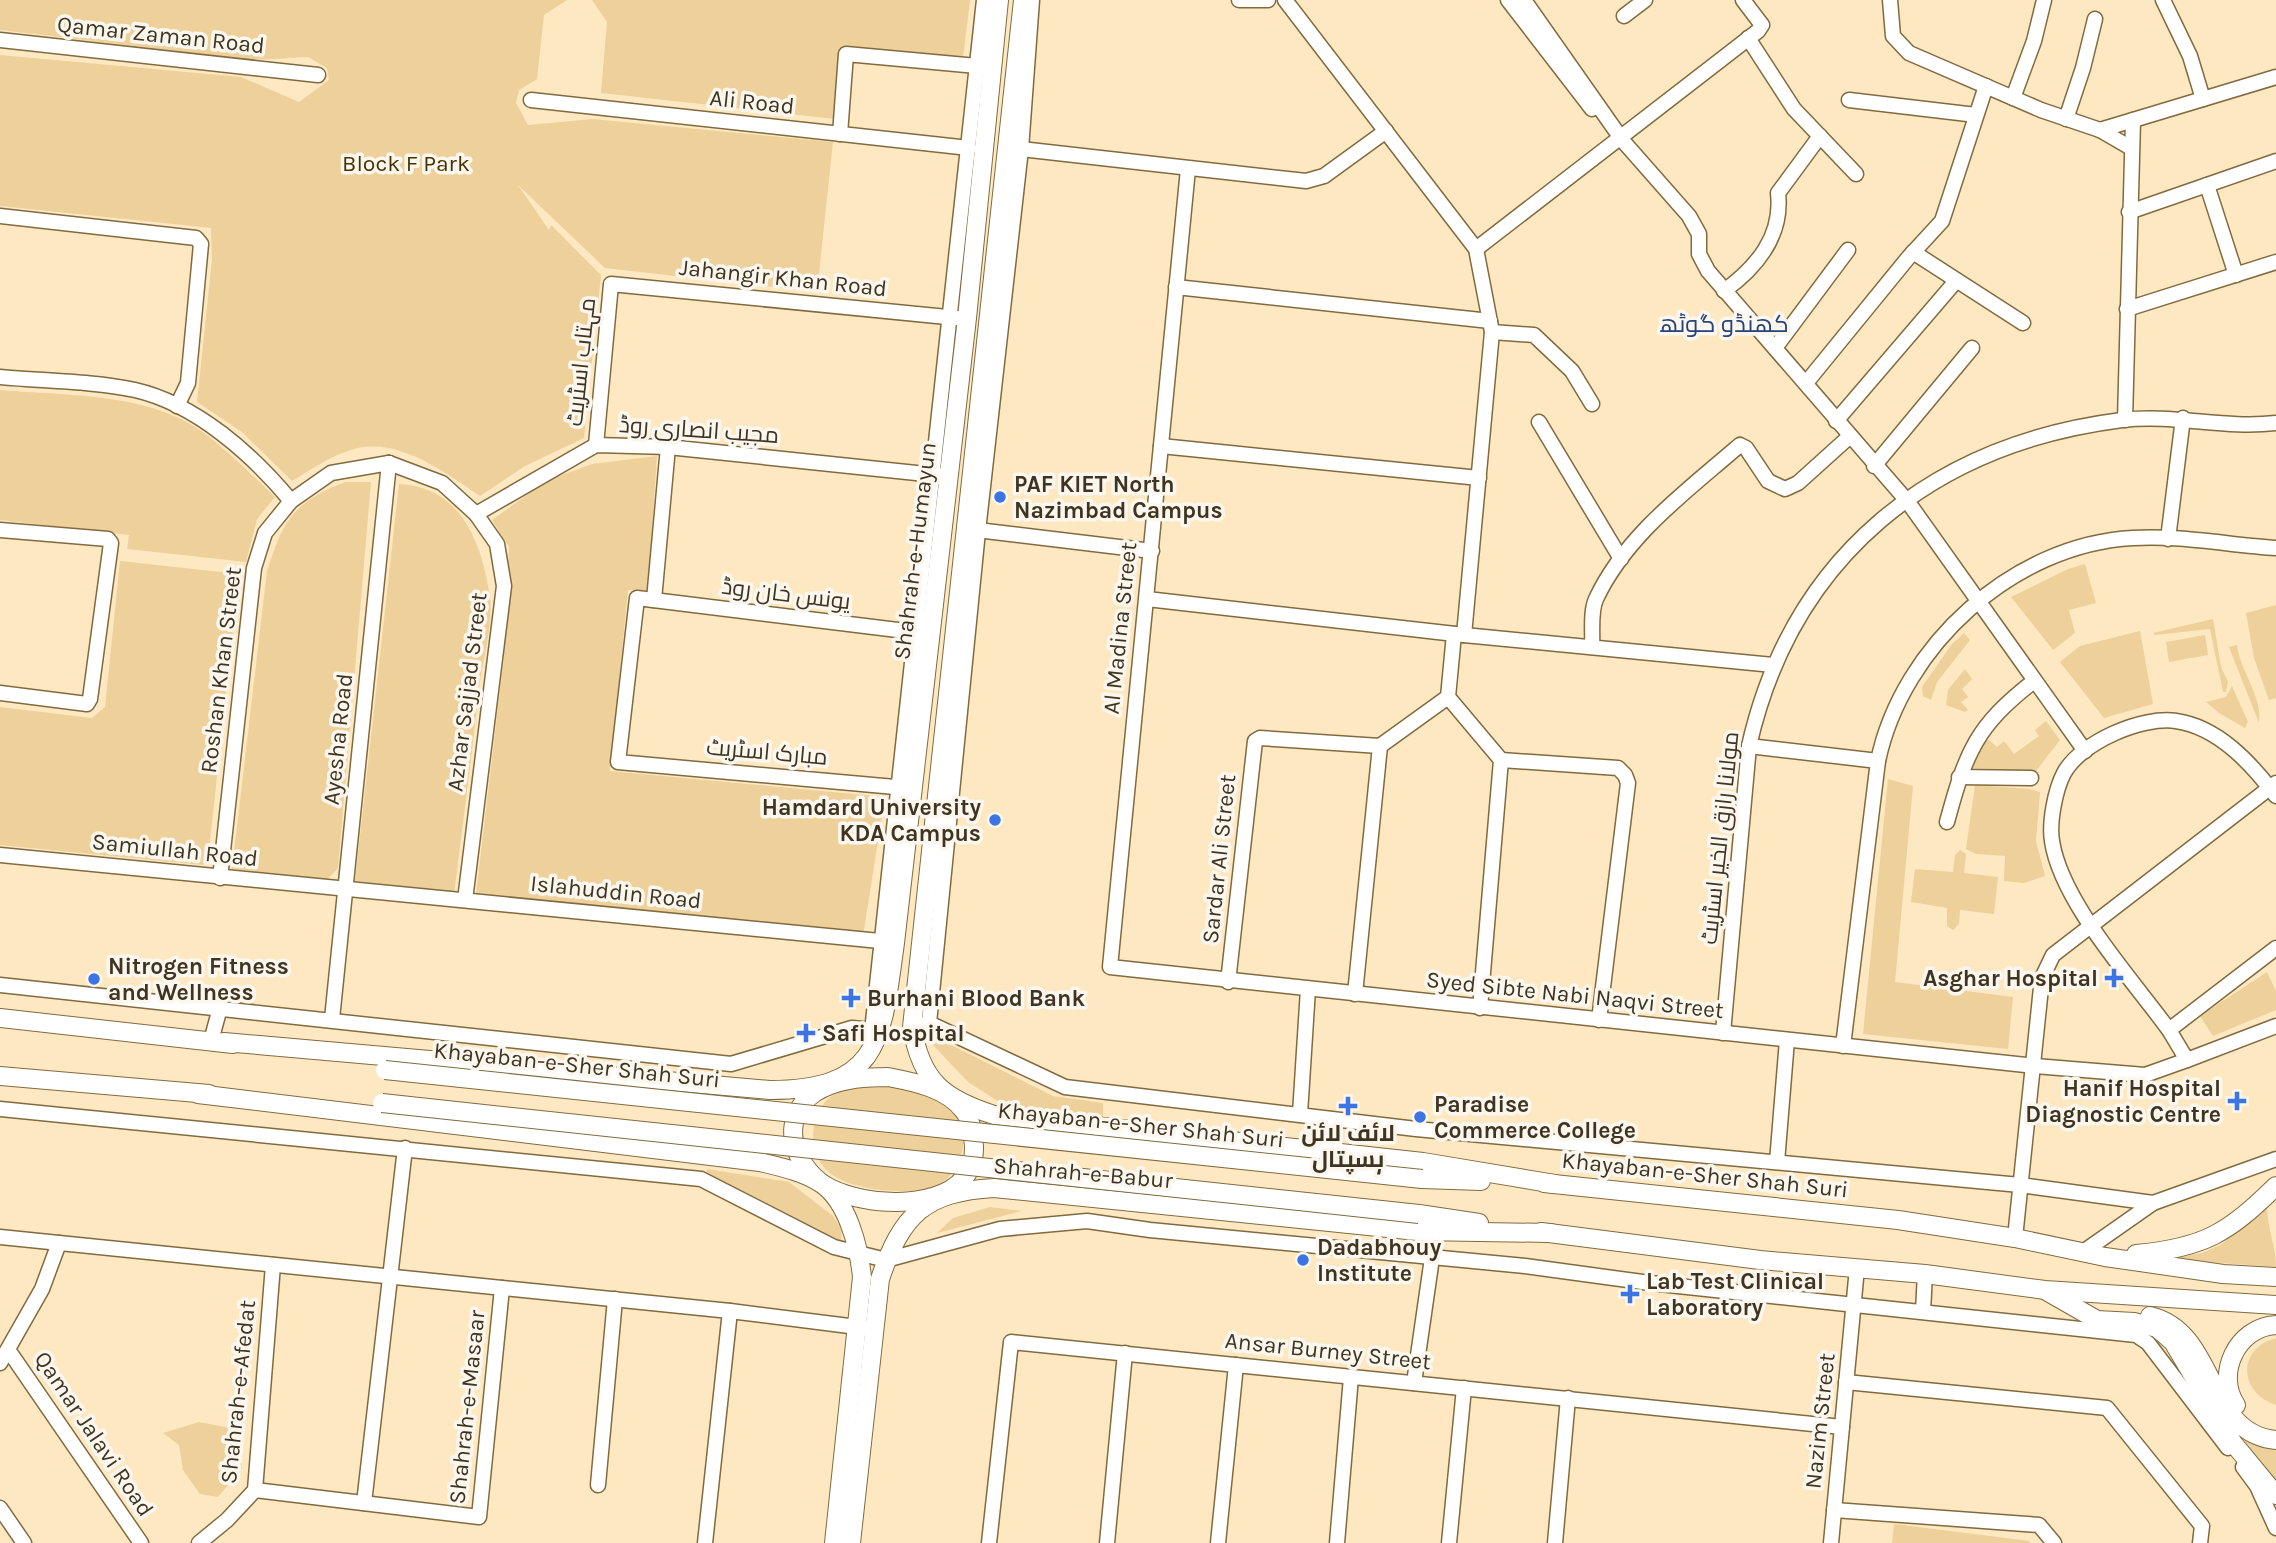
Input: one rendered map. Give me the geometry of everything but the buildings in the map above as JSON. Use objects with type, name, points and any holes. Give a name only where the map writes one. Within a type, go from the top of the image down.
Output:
[{"type":"main road","name":"Shahrah-e-Humayun","points":[[828,1085],[862,1061],[879,1029],[904,787],[999,0]]},
{"type":"main road","name":"Shahrah-e-Humayun","points":[[943,1094],[922,1063],[920,1025],[939,793],[973,530],[1023,0]]},
{"type":"main road","points":[[904,787],[939,793]]},
{"type":"main road","name":"Khayaban-e-Sher Shah Suri","points":[[0,1018],[218,1041],[385,1070],[1422,1179],[1555,1184],[1898,1220],[2015,1238],[2105,1257],[2223,1274],[2276,1277]]},
{"type":"main road","points":[[879,1029],[920,1025]]},
{"type":"main road","points":[[218,1041],[770,1090],[828,1085],[856,1078],[888,1077],[919,1082],[994,1115],[1423,1162],[1555,1184]]},
{"type":"main road","points":[[0,1076],[198,1094],[760,1163],[780,1167],[848,1195],[877,1202],[908,1203],[936,1197]]},
{"type":"main road","points":[[828,1085],[811,1095],[799,1109],[792,1128],[795,1151],[805,1170],[824,1185],[848,1219],[860,1255],[865,1328],[851,1543]]},
{"type":"main road","points":[[198,1094],[382,1103],[1419,1214],[1760,1260],[1925,1274],[2045,1290],[2276,1305]]},
{"type":"main road","points":[[834,1543],[865,1328],[886,1260],[905,1226],[936,1197],[955,1186],[966,1173],[974,1153],[973,1130],[964,1111],[943,1094]]},
{"type":"main road","points":[[2105,1257],[2182,1249],[2206,1240],[2256,1207],[2276,1186]]},
{"type":"main road","name":"Shahrah-e-Babur","points":[[936,1197],[994,1188],[1417,1231],[1551,1233]]},
{"type":"main road","points":[[2045,1290],[2104,1309],[2156,1317],[2175,1326],[2196,1350],[2234,1420],[2250,1433],[2276,1440]]},
{"type":"main road","points":[[2045,1290],[2097,1320],[2133,1322],[2157,1328],[2173,1342],[2234,1443],[2276,1496]]},
{"type":"main road","points":[[2276,1325],[2252,1333],[2236,1349],[2227,1370],[2230,1396],[2241,1412],[2254,1423],[2276,1430]]},
{"type":"street","points":[[959,318],[969,148],[984,0]]},
{"type":"street","points":[[1032,0],[1021,149],[973,530],[920,1025],[1065,1087],[1416,1129],[2020,1185],[2153,1203]]},
{"type":"street","points":[[1240,0],[1268,0]]},
{"type":"street","points":[[1285,0],[1476,248],[1491,327],[1479,478],[1448,697],[1380,746],[1354,994]]},
{"type":"street","points":[[1508,0],[1620,138],[1689,216],[1699,234],[1699,254],[1724,291],[1908,502],[2085,751]]},
{"type":"street","points":[[1524,0],[1620,138]]},
{"type":"street","points":[[1624,16],[1645,0]]},
{"type":"street","points":[[1476,248],[1762,25],[1743,0]]},
{"type":"street","points":[[1890,0],[1893,36],[1909,54],[2013,98],[2100,130],[2131,148]]},
{"type":"street","points":[[2013,98],[2034,41],[2044,0]]},
{"type":"street","points":[[2163,0],[2190,56],[2203,99]]},
{"type":"street","points":[[2066,118],[2083,68],[2095,19]]},
{"type":"street","points":[[1748,38],[1794,109],[1856,174]]},
{"type":"street","name":"Qamar Zaman Road","points":[[0,40],[318,75]]},
{"type":"street","points":[[840,134],[846,54],[977,66]]},
{"type":"street","points":[[2100,130],[2276,77]]},
{"type":"street","points":[[1805,383],[1913,252],[1942,221],[1986,86]]},
{"type":"street","name":"Ali Road","points":[[531,100],[969,148]]},
{"type":"street","points":[[1849,100],[1976,115]]},
{"type":"street","points":[[2125,420],[2133,120]]},
{"type":"street","points":[[1021,149],[1188,169],[1315,180],[1386,131]]},
{"type":"street","points":[[1724,291],[1749,273],[1766,251],[1780,212],[1778,193],[1820,136]]},
{"type":"street","points":[[2129,212],[2276,161]]},
{"type":"street","name":"Al Madina Street","points":[[1110,967],[1188,169]]},
{"type":"street","points":[[2207,185],[2236,275]]},
{"type":"street","points":[[0,216],[196,238],[201,244],[188,383],[177,406]]},
{"type":"street","points":[[1775,348],[1848,250]]},
{"type":"street","points":[[1913,252],[2023,323]]},
{"type":"street","points":[[2127,309],[2276,262]]},
{"type":"street","points":[[1836,421],[1956,281]]},
{"type":"street","name":"Jahangir Khan Road","points":[[611,284],[959,318]]},
{"type":"street","name":"مہتاب اسٹریٹ","points":[[596,445],[611,284]]},
{"type":"street","points":[[1177,287],[1491,327],[1534,335],[1572,371],[1592,404]]},
{"type":"street","points":[[1874,466],[1972,348]]},
{"type":"street","points":[[0,377],[135,390],[177,406],[208,424],[265,470],[291,501]]},
{"type":"street","points":[[2168,539],[2183,418]]},
{"type":"street","name":"مولانا رازق الخیر اسٹریٹ","points":[[1723,1033],[1749,746],[1773,665],[1805,608],[1850,546],[1942,478],[1992,452],[2029,438],[2125,420],[2183,418],[2232,426],[2276,423]]},
{"type":"street","points":[[1539,422],[1621,559]]},
{"type":"street","points":[[1591,647],[1595,601],[1629,545],[1671,504],[1740,446],[1768,481],[1785,489],[1798,483],[1849,437]]},
{"type":"street","name":"مجیب انصاری روڈ","points":[[476,514],[596,445],[668,447],[942,476]]},
{"type":"street","points":[[1161,446],[1479,478]]},
{"type":"street","points":[[654,600],[668,447]]},
{"type":"street","name":"Roshan Khan Street","points":[[220,878],[254,568],[265,533],[291,501],[331,473],[389,463]]},
{"type":"street","name":"Azhar Sajjad Street","points":[[389,463],[442,483],[476,514],[497,544],[503,586],[465,900]]},
{"type":"street","name":"Ayesha Road","points":[[332,1020],[389,463]]},
{"type":"street","points":[[0,530],[111,540],[90,699],[87,704],[0,693]]},
{"type":"street","points":[[973,530],[1152,551]]},
{"type":"street","points":[[1843,1046],[1884,730],[1935,646],[1976,601],[2004,580],[2078,549],[2131,538],[2276,548]]},
{"type":"street","name":"یونس خان روڈ","points":[[618,762],[637,598],[922,633]]},
{"type":"street","points":[[1147,599],[1773,665]]},
{"type":"street","points":[[1947,822],[1959,777],[1972,745],[1984,725],[2034,681]]},
{"type":"street","points":[[1448,697],[1501,760],[1480,1008]]},
{"type":"street","points":[[2015,1238],[2035,1066],[2042,978],[2047,964],[2053,955],[2092,925],[2274,789],[2223,741],[2203,729],[2174,720],[2115,732],[2085,751],[2064,773],[2055,806],[2051,838],[2059,875],[2092,925],[2169,1030],[2187,1059]]},
{"type":"street","name":"Sardar Ali Street","points":[[1228,982],[1255,741],[1260,738],[1380,746]]},
{"type":"street","points":[[1749,746],[1878,761]]},
{"type":"street","points":[[1501,760],[1618,768],[1625,775],[1628,783],[1599,1020]]},
{"type":"street","name":"مبارک اسٹریٹ","points":[[618,762],[904,787]]},
{"type":"street","points":[[1959,777],[2031,778]]},
{"type":"street","name":"Samiullah Road","points":[[0,855],[346,888]]},
{"type":"street","name":"Islahuddin Road","points":[[346,888],[888,942]]},
{"type":"street","points":[[2169,1030],[2276,948]]},
{"type":"street","name":"Syed Sibte Nabi Naqvi Street","points":[[1110,967],[1228,982],[2035,1066],[2145,1075],[2276,1026]]},
{"type":"street","points":[[0,985],[731,1064],[852,1028],[879,1029]]},
{"type":"street","points":[[1300,1114],[1308,989]]},
{"type":"street","points":[[218,1041],[220,1008]]},
{"type":"street","points":[[1777,1162],[1787,1040]]},
{"type":"street","points":[[0,1109],[701,1179],[834,1247],[886,1260],[1000,1229],[1087,1221],[1150,1230],[2136,1335],[2148,1343],[2257,1486],[2276,1528]]},
{"type":"street","points":[[364,1503],[392,1279],[405,1148]]},
{"type":"street","points":[[2083,1252],[2153,1203],[2276,1159]]},
{"type":"street","points":[[0,1237],[392,1279],[730,1311],[865,1328]]},
{"type":"street","points":[[0,1363],[42,1289],[60,1243]]},
{"type":"street","points":[[1414,1383],[1432,1258]]},
{"type":"street","name":"Shahrah-e-Afedat","points":[[199,1543],[228,1520],[255,1490],[274,1265]]},
{"type":"street","name":"Nazim Street","points":[[1831,1543],[1857,1268]]},
{"type":"street","points":[[1923,1311],[1925,1274]]},
{"type":"street","name":"Shahrah-e-Masaar","points":[[255,1490],[480,1517],[502,1288]]},
{"type":"street","points":[[598,1485],[615,1299]]},
{"type":"street","points":[[705,1543],[730,1311]]},
{"type":"street","name":"Ansar Burney Street","points":[[989,1543],[1011,1342],[1842,1427]]},
{"type":"street","name":"Qamar Jalavi Road","points":[[9,1351],[141,1543]]},
{"type":"street","points":[[1107,1543],[1125,1353]]},
{"type":"street","points":[[1218,1543],[1236,1365]]},
{"type":"street","points":[[1336,1543],[1352,1377]]},
{"type":"street","points":[[1846,1382],[2106,1408],[2202,1526],[2200,1543]]},
{"type":"street","points":[[1450,1543],[1464,1388]]},
{"type":"street","points":[[1555,1543],[1568,1398]]},
{"type":"street","points":[[0,1508],[24,1543]]},
{"type":"street","points":[[1835,1510],[2039,1525],[2054,1543]]},
{"type":"green space","name":"Block F Park","points":[[0,0],[567,0],[544,15],[537,79],[519,90],[516,103],[528,125],[593,119],[833,142],[817,292],[605,268],[518,185],[549,230],[551,225],[601,275],[584,438],[525,466],[480,496],[416,457],[381,447],[363,447],[345,452],[292,481],[242,432],[197,402],[212,259],[211,228],[0,206],[0,55],[241,77],[299,102],[329,80],[327,68],[308,57],[255,60],[0,30]]},
{"type":"green space","points":[[592,0],[970,0],[963,58],[842,46],[835,119],[601,93],[607,22]]},
{"type":"green space","points":[[0,390],[135,403],[185,421],[207,435],[275,497],[257,519],[246,562],[127,549],[129,535],[0,520]]},
{"type":"green space","points":[[657,456],[648,590],[628,590],[610,771],[885,797],[863,936],[476,894],[504,657],[509,547],[492,520],[548,480],[592,464]]},
{"type":"green space","points":[[345,482],[371,482],[338,868],[327,880],[232,869],[267,571],[292,515],[313,497]]},
{"type":"green space","points":[[399,484],[439,495],[453,507],[474,539],[490,597],[489,628],[454,894],[355,881]]},
{"type":"green space","points":[[120,561],[239,574],[208,860],[203,865],[0,845],[0,707],[92,718],[105,707]]},
{"type":"green space","points":[[2085,564],[2096,603],[2069,610],[2075,633],[2053,650],[2011,597],[2068,569]]},
{"type":"green space","points":[[2276,605],[2276,698],[2269,700],[2254,658],[2246,613]]},
{"type":"green space","points":[[2213,619],[2221,667],[2228,682],[2226,692],[2223,692],[2210,629],[2155,635],[2153,633]]},
{"type":"green space","points":[[2140,631],[2153,704],[2104,718],[2060,662],[2080,646]]},
{"type":"green space","points":[[1964,633],[1970,640],[1937,682],[1931,700],[1923,696],[1922,687],[1952,644]]},
{"type":"green space","points":[[2205,635],[2208,655],[2169,662],[2166,642]]},
{"type":"green space","points":[[2237,645],[2258,704],[2259,723],[2229,647]]},
{"type":"green space","points":[[1965,669],[1972,679],[1962,689],[1968,697],[1961,702],[1968,710],[1965,712],[1946,705],[1948,690]]},
{"type":"green space","points":[[2232,686],[2248,722],[2245,728],[2206,702],[2226,697]]},
{"type":"green space","points":[[2046,721],[2060,740],[2036,771],[1967,768],[1985,737],[1997,747],[2004,741],[2014,754],[2039,736],[2035,730]]},
{"type":"green space","points":[[1888,779],[1913,786],[1895,982],[2013,997],[2008,1049],[1863,1034]]},
{"type":"green space","points":[[1975,785],[2040,792],[2036,841],[2045,876],[2024,883],[2004,881],[2005,856],[1976,854],[1966,849]]},
{"type":"green space","points":[[1960,850],[1966,854],[1964,873],[1998,877],[1994,914],[1960,910],[1959,924],[1953,930],[1947,926],[1947,908],[1911,902],[1915,869],[1953,872],[1955,855]]},
{"type":"green space","points":[[2267,972],[2276,991],[2276,1010],[2213,1036],[2200,1016]]},
{"type":"green space","points":[[937,1038],[1053,1096],[1103,1103],[1103,1117],[1004,1105],[968,1082],[933,1045]]},
{"type":"green space","points":[[886,1087],[929,1095],[950,1109],[958,1120],[963,1145],[960,1158],[955,1170],[935,1186],[922,1190],[900,1191],[854,1185],[834,1176],[817,1156],[814,1130],[822,1105],[844,1090]]},
{"type":"green space","points":[[707,1169],[789,1182],[833,1216],[842,1230],[841,1241],[836,1243],[706,1173]]},
{"type":"green space","points":[[2267,1206],[2276,1267],[2167,1259],[2202,1253],[2222,1244]]},
{"type":"green space","points":[[990,1207],[1022,1211],[937,1233],[953,1218]]},
{"type":"green space","points":[[2276,1338],[2276,1405],[2255,1391],[2247,1371],[2254,1351]]},
{"type":"green space","points":[[199,1422],[236,1429],[242,1468],[218,1497],[200,1494],[183,1470],[179,1445],[163,1433]]},
{"type":"green space","points":[[2240,1436],[2260,1445],[2276,1447],[2276,1482]]},
{"type":"green space","points":[[1894,1524],[2030,1541],[2030,1543],[1892,1543]]},
{"type":"place","name":"PAF KIET North Nazimbad Campus","points":[[1000,497]]},
{"type":"place","name":"Hamdard University KDA Campus","points":[[995,820]]},
{"type":"place","name":"Asghar Hospital","points":[[2114,978]]},
{"type":"place","name":"Nitrogen Fitness and Wellness","points":[[94,979]]},
{"type":"place","name":"Burhani Blood Bank","points":[[851,998]]},
{"type":"place","name":"Safi Hospital","points":[[806,1033]]},
{"type":"place","name":"Hanif Hospital Diagnostic Centre","points":[[2237,1101]]},
{"type":"place","name":"لائف لائن ہسپتال","points":[[1348,1106]]},
{"type":"place","name":"Paradise Commerce College","points":[[1420,1117]]},
{"type":"place","name":"Dadabhouy Institute","points":[[1303,1260]]},
{"type":"place","name":"Lab Test Clinical Laboratory","points":[[1630,1294]]},
{"type":"district","name":"کھنڈو گوٹھ","points":[[1724,324]]}]
